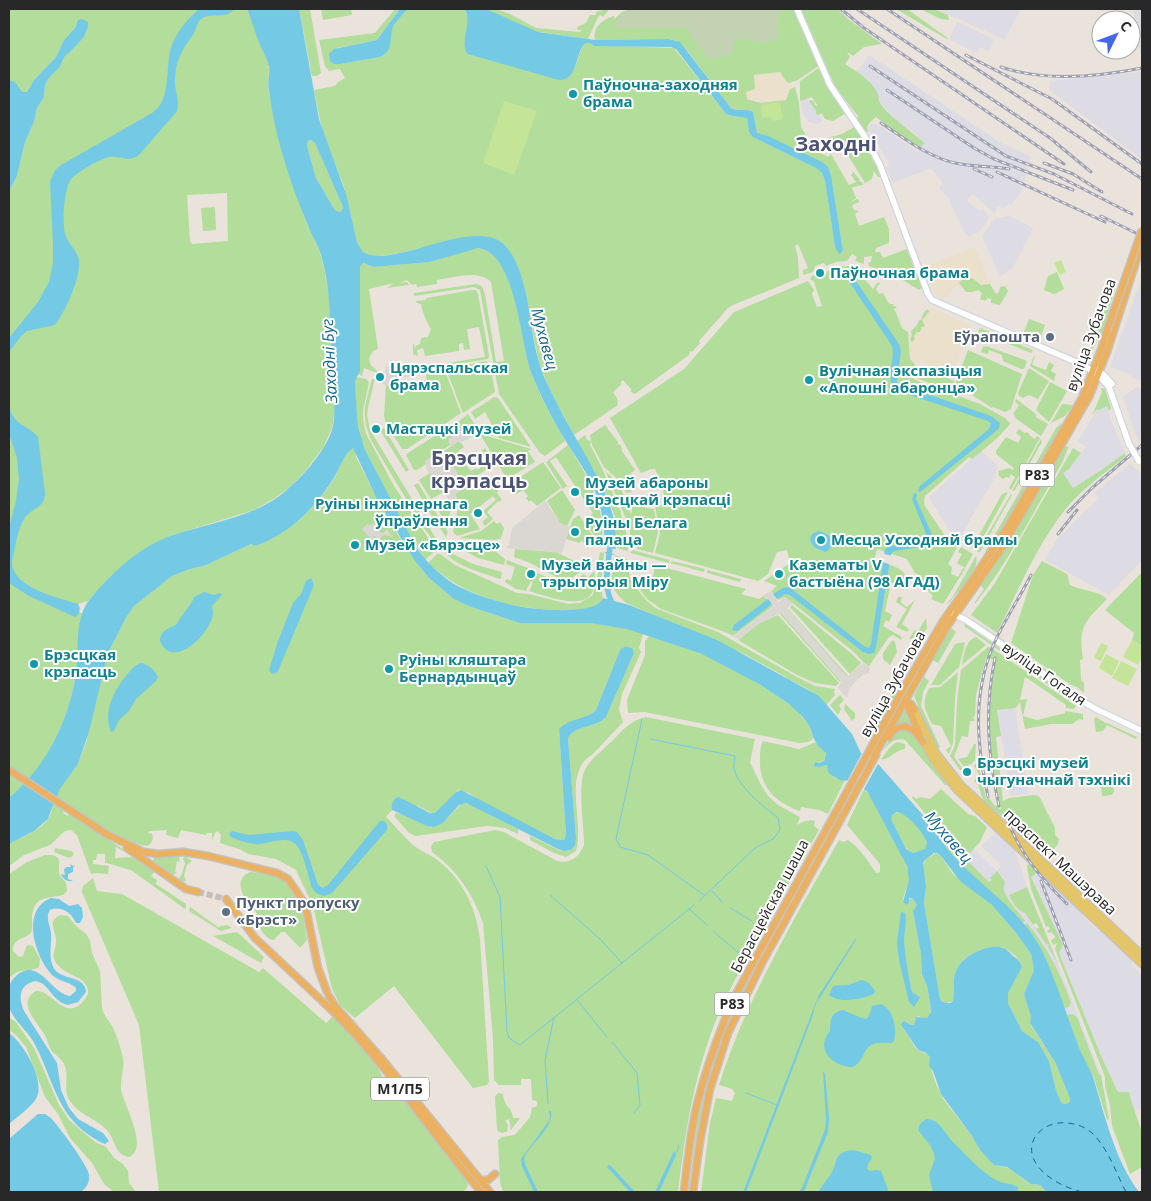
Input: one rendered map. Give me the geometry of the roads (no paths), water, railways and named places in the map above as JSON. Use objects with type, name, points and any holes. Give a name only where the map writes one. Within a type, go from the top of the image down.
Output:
[{"type":"highway","name":"вуліца Зубачова","points":[[871,755],[892,708],[906,684],[1005,531],[1097,372],[1142,230]]},
{"type":"highway","name":"вуліца Зубачова","points":[[1110,331],[1142,243]]},
{"type":"highway","name":"вуліца Зубачова","points":[[871,755],[912,689],[952,613]]},
{"type":"highway","points":[[906,684],[905,701],[922,742]]},
{"type":"highway","points":[[912,689],[915,710]]},
{"type":"highway","points":[[892,708],[898,703],[905,701],[912,704],[915,710]]},
{"type":"highway","points":[[871,755],[900,727],[905,726],[914,730],[922,742]]},
{"type":"highway","name":"Р83","points":[[827,834],[871,755]]},
{"type":"highway","name":"М1/П5","points":[[9,770],[186,889],[198,892]]},
{"type":"highway","name":"М1/П5","points":[[106,834],[144,852],[158,854],[183,852],[208,856],[288,879],[305,904],[318,968],[335,1006],[382,1059],[481,1192]]},
{"type":"highway","name":"Берасцейская шаша","points":[[684,1192],[696,1108],[723,1024],[736,996],[827,834]]},
{"type":"highway","name":"Берасцейская шаша","points":[[693,1192],[710,1089],[728,1032],[827,834]]},
{"type":"highway","name":"М1/П5","points":[[226,899],[255,938],[358,1039],[490,1192]]},
{"type":"highway","points":[[463,1159],[464,1151]]},
{"type":"highway","points":[[480,1180],[488,1180],[495,1174]]},
{"type":"main road","points":[[797,9],[830,85],[865,138],[880,165],[928,294],[932,300],[1097,372],[1113,386],[1119,418],[1129,444],[1141,462]]},
{"type":"main road","name":"вуліца Гогаля","points":[[952,613],[1007,648],[1080,700],[1142,731]]},
{"type":"main road","name":"праспект Машэрава","points":[[915,710],[936,753],[960,785],[1142,955]]},
{"type":"main road","name":"праспект Машэрава","points":[[922,742],[936,764],[957,790],[1142,964]]},
{"type":"water","points":[[199,9],[234,9],[231,13],[207,16],[197,24],[177,64],[175,85],[178,101],[177,111],[139,155],[128,159],[105,158],[84,169],[69,182],[65,196],[64,221],[65,234],[79,261],[75,285],[68,303],[55,325],[27,331],[9,352],[9,338],[38,302],[49,282],[53,263],[50,182],[55,170],[152,113],[158,107],[163,100],[167,83],[171,47],[183,26]]},
{"type":"water","points":[[247,9],[299,9],[319,119],[347,197],[357,243],[363,252],[375,256],[390,255],[460,238],[477,236],[493,238],[507,247],[520,272],[541,369],[558,406],[596,474],[608,500],[615,526],[616,540],[615,555],[605,553],[605,537],[600,504],[588,476],[546,407],[531,372],[509,281],[501,265],[491,253],[478,248],[430,262],[373,267],[363,263],[360,267],[360,371],[355,381],[358,426],[365,450],[416,547],[443,576],[468,591],[512,605],[546,610],[588,608],[598,604],[603,598],[629,605],[717,640],[819,696],[852,734],[861,753],[879,765],[943,838],[941,841],[954,856],[1021,920],[1032,935],[1042,951],[1080,1050],[1093,1076],[1107,1124],[1118,1153],[1139,1192],[1046,1192],[1041,1185],[1031,1184],[1007,1167],[994,1165],[980,1150],[941,1094],[933,1071],[929,1066],[930,1057],[918,1050],[901,1025],[905,1021],[914,1025],[916,1017],[927,1018],[931,1012],[927,986],[922,974],[921,954],[913,911],[917,905],[912,898],[909,898],[907,905],[903,902],[909,880],[907,866],[867,791],[849,781],[840,780],[831,775],[828,772],[827,765],[814,766],[815,762],[820,763],[825,760],[826,753],[818,746],[810,727],[802,716],[789,704],[759,684],[702,654],[627,629],[590,623],[520,623],[471,607],[454,599],[429,578],[415,561],[377,499],[353,448],[344,457],[335,476],[311,509],[291,527],[268,541],[255,546],[251,544],[206,565],[172,576],[134,606],[108,653],[89,732],[78,764],[59,790],[48,819],[34,831],[9,844],[9,798],[22,786],[45,757],[54,742],[68,708],[76,673],[81,615],[90,599],[124,564],[154,543],[179,533],[252,511],[278,497],[294,484],[317,458],[332,430],[334,403],[330,314],[324,267],[319,249],[297,199],[282,153],[268,88],[269,67]],"holes":[[[311,140],[315,143],[343,207],[341,212],[336,211],[333,207],[316,178],[307,146],[308,141]],[[897,812],[901,813],[915,824],[926,839],[925,849],[913,853],[906,849],[891,819],[892,815]],[[934,853],[941,856],[960,881],[992,905],[1017,934],[1031,954],[1034,970],[1024,994],[1031,1017],[1030,1023],[1055,1062],[1070,1098],[1069,1103],[1064,1104],[1061,1102],[1049,1061],[1038,1042],[1022,1031],[1008,1003],[1008,993],[1022,967],[1018,960],[1007,950],[991,947],[978,951],[966,958],[958,967],[955,976],[953,1001],[946,1003],[940,999],[924,903],[926,886],[923,863]]]},
{"type":"water","points":[[400,9],[408,9],[394,25],[388,51],[385,54],[380,57],[340,64],[334,64],[330,61],[329,54],[334,49],[377,40]]},
{"type":"water","points":[[464,9],[486,9],[538,32],[595,40],[669,39],[680,42],[731,108],[753,112],[757,133],[768,136],[822,162],[828,167],[831,175],[843,251],[839,254],[835,247],[825,181],[822,173],[816,168],[753,137],[749,132],[747,118],[726,114],[676,49],[671,47],[594,46],[586,43],[582,47],[570,76],[559,80],[468,54],[465,49],[467,14]]},
{"type":"water","points":[[82,19],[88,22],[84,37],[65,56],[59,68],[45,85],[44,97],[37,108],[34,122],[25,142],[17,176],[9,191],[9,80],[15,82],[22,92],[27,92],[34,80],[56,57],[64,40],[75,28],[78,20]]},
{"type":"water","points":[[848,276],[852,277],[858,284],[899,344],[901,351],[898,384],[991,416],[1000,423],[999,428],[995,432],[920,492],[918,490],[920,486],[989,429],[991,423],[898,391],[894,387],[891,382],[892,346],[848,280]]},
{"type":"water","points":[[9,407],[15,419],[38,437],[45,493],[43,502],[27,515],[22,524],[16,540],[12,562],[14,571],[28,585],[49,595],[78,604],[80,611],[75,617],[29,596],[9,583],[9,528],[19,479],[17,458],[9,434]]},
{"type":"water","points":[[914,493],[917,494],[916,499],[931,532],[932,540],[926,546],[894,551],[891,554],[874,653],[863,652],[790,595],[785,594],[777,599],[773,594],[789,587],[869,648],[885,549],[889,546],[923,542],[928,539],[912,499]]},
{"type":"water","points":[[819,531],[831,537],[833,543],[830,549],[825,552],[814,547],[810,540],[812,534]]},
{"type":"water","points":[[311,578],[314,585],[278,671],[272,674],[269,670],[293,603],[301,594],[306,581]]},
{"type":"water","points":[[204,592],[214,595],[220,593],[222,595],[212,606],[211,621],[206,630],[191,646],[182,651],[174,652],[166,649],[160,641],[162,634],[177,624],[194,597]]},
{"type":"water","points":[[768,599],[772,604],[737,631],[732,630],[734,625]]},
{"type":"water","points":[[625,646],[633,649],[634,653],[606,717],[602,721],[575,731],[568,738],[576,838],[575,845],[571,850],[564,851],[558,849],[466,803],[459,805],[443,823],[434,827],[427,826],[392,810],[393,802],[399,797],[430,813],[435,813],[456,792],[461,790],[555,839],[564,840],[566,835],[559,729],[563,725],[587,716],[596,710],[620,650]]},
{"type":"water","points":[[141,663],[151,668],[158,677],[136,699],[129,711],[119,720],[114,731],[111,732],[108,717],[113,695],[131,670]]},
{"type":"water","points":[[380,821],[384,821],[387,824],[387,830],[332,893],[324,896],[316,893],[312,888],[303,856],[294,843],[289,840],[283,840],[254,844],[231,837],[229,834],[232,831],[248,835],[297,832],[303,840],[318,885],[323,888],[328,885]]},
{"type":"water","points":[[70,864],[75,867],[73,867],[73,872],[68,874],[68,879],[73,881],[66,880],[61,874],[65,875],[64,869],[71,867]]},
{"type":"water","points":[[51,898],[59,899],[69,906],[78,904],[82,908],[83,917],[80,923],[76,923],[69,913],[62,909],[50,910],[48,918],[53,967],[60,974],[82,983],[86,992],[78,1002],[68,1005],[58,1000],[40,982],[35,981],[23,989],[21,1001],[24,1011],[57,1063],[61,1090],[69,1108],[78,1119],[103,1133],[109,1141],[105,1144],[78,1126],[61,1104],[33,1041],[13,1015],[9,1006],[9,986],[15,977],[23,971],[31,970],[38,972],[63,994],[70,996],[76,991],[76,988],[70,984],[52,975],[40,957],[36,946],[33,923],[36,913],[41,904]]},
{"type":"water","points":[[901,912],[905,913],[906,917],[904,941],[911,989],[913,993],[920,997],[914,1007],[909,1002],[899,960],[897,942]]},
{"type":"water","points":[[856,938],[856,940],[816,1004],[819,995]]},
{"type":"water","points":[[862,980],[869,983],[875,991],[874,994],[863,998],[845,1000],[829,995],[833,986],[848,985]]},
{"type":"water","points":[[881,1004],[889,1011],[894,1020],[894,1041],[891,1043],[873,1044],[853,1067],[833,1061],[825,1051],[824,1045],[830,1031],[833,1015],[843,1010],[866,1019],[872,1006]]},
{"type":"water","points":[[813,1010],[814,1012],[746,1192],[743,1192]]},
{"type":"water","points":[[9,1033],[20,1044],[31,1062],[38,1081],[39,1090],[32,1104],[9,1124]]},
{"type":"water","points":[[823,1071],[825,1074],[829,1118],[828,1132],[805,1189],[803,1192],[799,1192],[825,1130]]},
{"type":"water","points":[[549,1111],[551,1111],[551,1118],[549,1124],[524,1158],[538,1192],[534,1192],[522,1166],[521,1159],[549,1121]]},
{"type":"water","points":[[38,1114],[45,1114],[51,1118],[84,1163],[89,1180],[81,1192],[9,1192],[9,1139]]},
{"type":"water","points":[[926,1119],[938,1123],[952,1141],[984,1172],[999,1181],[1018,1187],[1018,1192],[933,1192],[929,1175],[935,1159],[934,1153],[918,1130],[920,1124]]},
{"type":"water","points":[[853,1150],[871,1155],[872,1158],[867,1169],[870,1171],[881,1171],[889,1192],[818,1192],[833,1171],[839,1156],[846,1151]]},
{"type":"water","points":[[675,1151],[676,1155],[659,1192],[655,1192],[673,1153]]},
{"type":"water","points":[[608,1165],[635,1192],[630,1192],[607,1167]]},
{"type":"waterway","name":"Мухавец","points":[[610,547],[607,585],[610,599],[614,606]]},
{"type":"waterway","points":[[642,719],[616,839],[620,847],[648,855],[704,895]]},
{"type":"waterway","points":[[650,739],[735,756],[734,767],[740,782],[752,796],[778,818],[780,830],[773,839],[755,848],[699,901]]},
{"type":"waterway","points":[[486,866],[500,897],[507,1032],[509,1038],[520,1045],[694,905]]},
{"type":"waterway","points":[[712,891],[722,902]]},
{"type":"waterway","points":[[550,895],[600,939],[622,963]]},
{"type":"waterway","points":[[730,908],[752,921]]},
{"type":"waterway","points":[[689,909],[707,925]]},
{"type":"waterway","points":[[713,931],[740,954]]},
{"type":"waterway","points":[[577,1000],[607,1037]]},
{"type":"waterway","points":[[813,1011],[816,1003]]},
{"type":"waterway","points":[[548,1103],[545,1060],[554,1017]]},
{"type":"waterway","points":[[612,1042],[637,1073],[640,1105],[634,1113]]},
{"type":"waterway","points":[[746,1093],[777,1105]]},
{"type":"waterway","points":[[677,1152],[679,1145]]},
{"type":"tunnel","points":[[198,892],[226,899]]},
{"type":"railway","points":[[841,9],[864,28],[1064,164]]},
{"type":"railway","points":[[857,9],[1050,138],[1091,172]]},
{"type":"railway","points":[[887,9],[1142,179]]},
{"type":"railway","points":[[966,55],[1052,99],[1142,164]]},
{"type":"railway","points":[[870,66],[1006,156],[1054,174],[1132,214]]},
{"type":"railway","points":[[1001,67],[1035,75],[1053,76],[1089,76],[1142,68]]},
{"type":"railway","points":[[887,90],[974,148],[994,159],[1073,190]]},
{"type":"railway","points":[[881,123],[916,146],[945,160],[962,164],[1009,169]]},
{"type":"railway","points":[[1044,163],[1073,174],[1102,192]]},
{"type":"railway","points":[[974,169],[992,177]]},
{"type":"railway","points":[[997,172],[1105,222]]},
{"type":"railway","points":[[1101,216],[1142,236]]},
{"type":"railway","points":[[1068,512],[1092,488],[1142,445]]},
{"type":"railway","points":[[1058,534],[1077,510]]},
{"type":"railway","points":[[988,797],[979,740],[979,702],[982,684],[986,665],[997,637],[1031,575]]},
{"type":"railway","points":[[995,658],[989,696],[989,733],[992,769],[999,806]]},
{"type":"railway","points":[[1007,819],[1012,832],[1032,865],[1067,904]]},
{"type":"railway","points":[[1041,881],[1071,960]]},
{"type":"place","name":"Паўночна-заходняя брама","points":[[573,94]]},
{"type":"place","name":"Паўночная брама","points":[[820,273]]},
{"type":"place","name":"Еўрапошта","points":[[1050,337]]},
{"type":"place","name":"Цярэспальская брама","points":[[380,377]]},
{"type":"place","name":"Вулічная экспазіцыя «Апошні абаронца»","points":[[809,380]]},
{"type":"place","name":"Мастацкі музей","points":[[376,429]]},
{"type":"place","name":"Музей абароны Брэсцкай крэпасці","points":[[575,492]]},
{"type":"place","name":"Руіны інжынернага ўпраўлення","points":[[478,513]]},
{"type":"place","name":"Руіны Белага палаца","points":[[575,532]]},
{"type":"place","name":"Месца Усходняй брамы","points":[[821,540]]},
{"type":"place","name":"Музей «Бярэсце»","points":[[355,545]]},
{"type":"place","name":"Музей вайны — тэрыторыя Міру","points":[[531,574]]},
{"type":"place","name":"Казематы V бастыёна (98 АГАД)","points":[[779,574]]},
{"type":"place","name":"Брэсцкая крэпасць","points":[[34,664]]},
{"type":"place","name":"Руіны кляштара Бернардынцаў","points":[[389,669]]},
{"type":"place","name":"Брэсцкі музей чыгуначнай тэхнікі","points":[[967,772]]},
{"type":"place","name":"Пункт пропуску «Брэст»","points":[[226,912]]},
{"type":"district","name":"Заходні","points":[[836,144]]},
{"type":"district","name":"Брэсцкая крэпасць","points":[[479,470]]},
{"type":"water label","name":"Заходні Буг","points":[[329,361]]}]
